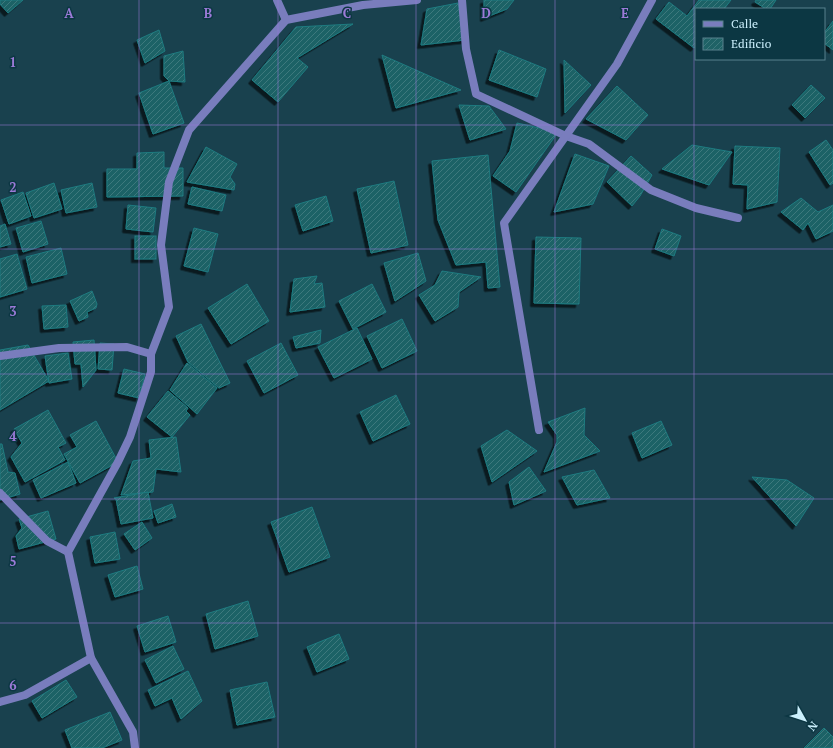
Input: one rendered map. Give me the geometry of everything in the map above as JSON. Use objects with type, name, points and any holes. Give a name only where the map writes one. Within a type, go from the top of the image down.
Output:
[{"type":"street","points":[[276,0],[286,20]]},
{"type":"street","points":[[135,748],[134,732],[91,658],[68,552],[118,462],[130,437],[151,372],[151,354],[169,307],[161,245],[170,182],[189,130],[286,20],[363,5],[417,0]]},
{"type":"street","points":[[462,0],[466,49],[476,94],[566,136],[589,144],[651,190],[696,208],[738,218]]},
{"type":"street","points":[[539,430],[504,223],[617,64],[652,0]]},
{"type":"street","points":[[0,356],[59,348],[127,347],[151,354]]},
{"type":"street","points":[[0,493],[47,541],[68,552]]},
{"type":"street","points":[[0,702],[25,695],[91,658]]},
{"type":"building","points":[[0,0],[23,0],[8,13],[0,4]]},
{"type":"building","points":[[484,0],[514,0],[507,9],[484,18]]},
{"type":"building","points":[[699,0],[731,0],[725,8],[695,8],[694,48],[656,19],[669,2],[687,16]]},
{"type":"building","points":[[756,0],[776,0],[771,8],[764,8],[755,2]]},
{"type":"building","points":[[458,3],[465,40],[421,45],[427,9]]},
{"type":"building","points":[[833,21],[833,50],[825,44],[825,32]]},
{"type":"building","points":[[353,24],[297,58],[308,67],[278,102],[252,80],[296,27]]},
{"type":"building","points":[[159,30],[165,51],[145,63],[137,40]]},
{"type":"building","points":[[499,50],[546,69],[537,97],[489,80]]},
{"type":"building","points":[[183,51],[185,82],[169,81],[164,76],[164,56]]},
{"type":"building","points":[[382,55],[461,90],[396,108]]},
{"type":"building","points":[[564,60],[591,85],[565,113]]},
{"type":"building","points":[[169,81],[184,123],[153,134],[139,93]]},
{"type":"building","points":[[811,85],[825,98],[805,118],[792,105]]},
{"type":"building","points":[[617,86],[648,115],[626,140],[586,119]]},
{"type":"building","points":[[459,105],[489,106],[506,129],[470,140]]},
{"type":"building","points":[[517,123],[558,132],[516,192],[493,176],[510,151]]},
{"type":"building","points":[[826,140],[833,150],[833,183],[830,185],[809,152]]},
{"type":"building","points":[[692,145],[732,152],[709,185],[662,169]]},
{"type":"building","points":[[735,146],[780,148],[777,202],[747,209],[748,185],[733,184]]},
{"type":"building","points":[[206,147],[237,164],[230,177],[235,184],[234,190],[187,182]]},
{"type":"building","points":[[164,152],[164,168],[183,168],[183,196],[107,197],[107,169],[137,169],[137,153]]},
{"type":"building","points":[[575,154],[609,166],[593,204],[554,212]]},
{"type":"building","points":[[488,155],[500,287],[488,288],[486,262],[456,265],[438,220],[432,161]]},
{"type":"building","points":[[631,156],[652,175],[640,196],[632,206],[607,182]]},
{"type":"building","points":[[394,181],[408,245],[371,253],[357,189]]},
{"type":"building","points":[[54,183],[62,209],[34,218],[26,193]]},
{"type":"building","points":[[92,183],[97,207],[66,213],[61,190]]},
{"type":"building","points":[[192,187],[226,195],[222,211],[188,204]]},
{"type":"building","points":[[23,192],[31,216],[9,224],[1,200]]},
{"type":"building","points":[[326,196],[333,221],[303,231],[295,205]]},
{"type":"building","points":[[801,198],[818,212],[833,205],[833,231],[816,239],[808,223],[803,230],[781,212]]},
{"type":"building","points":[[128,205],[156,208],[153,232],[126,229]]},
{"type":"building","points":[[41,221],[48,244],[23,252],[16,228]]},
{"type":"building","points":[[5,224],[11,244],[0,247],[0,226]]},
{"type":"building","points":[[194,228],[218,234],[208,272],[184,266]]},
{"type":"building","points":[[662,229],[681,236],[674,256],[655,249]]},
{"type":"building","points":[[135,236],[156,236],[156,259],[135,259]]},
{"type":"building","points":[[536,237],[581,238],[579,304],[534,303]]},
{"type":"building","points":[[61,248],[67,274],[32,283],[26,257]]},
{"type":"building","points":[[418,253],[426,281],[395,301],[384,263]]},
{"type":"building","points":[[17,254],[27,289],[0,297],[0,259]]},
{"type":"building","points":[[442,271],[481,277],[459,292],[458,307],[435,321],[419,295],[435,285]]},
{"type":"building","points":[[317,276],[314,284],[322,283],[325,307],[290,312],[294,279]]},
{"type":"building","points":[[247,284],[269,321],[231,344],[208,308]]},
{"type":"building","points":[[372,284],[386,312],[353,329],[339,301]]},
{"type":"building","points":[[92,291],[97,304],[96,308],[87,312],[88,317],[79,321],[70,301]]},
{"type":"building","points":[[66,305],[68,327],[44,329],[42,306]]},
{"type":"building","points":[[402,319],[417,351],[382,368],[367,336]]},
{"type":"building","points":[[201,324],[230,383],[219,388],[188,362],[176,336]]},
{"type":"building","points":[[357,328],[372,359],[334,378],[318,347]]},
{"type":"building","points":[[321,330],[320,343],[296,348],[293,337]]},
{"type":"building","points":[[94,340],[96,370],[83,387],[81,364],[75,364],[73,342]]},
{"type":"building","points":[[100,343],[114,344],[112,370],[98,369]]},
{"type":"building","points":[[281,343],[298,375],[264,393],[247,361]]},
{"type":"building","points":[[28,345],[49,381],[0,410],[0,350]]},
{"type":"building","points":[[68,353],[72,379],[49,383],[45,356]]},
{"type":"building","points":[[187,363],[217,388],[197,414],[170,390]]},
{"type":"building","points":[[124,369],[145,374],[139,398],[118,393]]},
{"type":"building","points":[[168,391],[188,408],[186,411],[190,415],[172,437],[147,417]]},
{"type":"building","points":[[396,395],[410,424],[373,441],[360,412]]},
{"type":"building","points":[[585,408],[584,435],[600,451],[544,472],[557,442],[557,435],[548,422]]},
{"type":"building","points":[[48,410],[66,443],[58,447],[65,460],[25,482],[11,457],[22,443],[14,429]]},
{"type":"building","points":[[96,421],[118,462],[80,483],[64,454],[77,447],[70,435]]},
{"type":"building","points":[[661,421],[672,445],[642,458],[632,433]]},
{"type":"building","points":[[507,430],[537,451],[492,482],[481,446]]},
{"type":"building","points":[[176,437],[181,472],[156,469],[153,492],[121,495],[133,461],[151,458],[149,440]]},
{"type":"building","points":[[0,444],[2,444],[8,472],[15,473],[20,494],[0,500]]},
{"type":"building","points":[[68,462],[76,483],[41,498],[33,480]]},
{"type":"building","points":[[529,467],[546,491],[514,505],[509,482]]},
{"type":"building","points":[[594,470],[610,498],[577,505],[562,477]]},
{"type":"building","points":[[752,477],[787,480],[814,498],[796,526]]},
{"type":"building","points":[[148,492],[153,518],[121,524],[116,499],[114,498]]},
{"type":"building","points":[[172,504],[176,517],[158,523],[154,511]]},
{"type":"building","points":[[312,507],[330,557],[289,572],[271,522]]},
{"type":"building","points":[[48,511],[56,539],[19,549],[16,536],[22,528],[19,519]]},
{"type":"building","points":[[142,522],[152,538],[135,550],[124,534]]},
{"type":"building","points":[[115,532],[120,559],[95,563],[90,537]]},
{"type":"building","points":[[137,566],[143,589],[115,597],[108,575]]},
{"type":"building","points":[[248,601],[258,636],[215,649],[206,614]]},
{"type":"building","points":[[168,616],[176,642],[145,652],[137,626]]},
{"type":"building","points":[[339,634],[349,659],[317,672],[307,647]]},
{"type":"building","points":[[173,646],[184,669],[156,683],[145,660]]},
{"type":"building","points":[[188,671],[202,701],[181,719],[172,698],[155,706],[148,690]]},
{"type":"building","points":[[66,680],[77,697],[42,718],[32,701]]},
{"type":"building","points":[[267,682],[275,717],[237,725],[230,690]]},
{"type":"building","points":[[110,712],[122,740],[102,748],[72,748],[65,730]]},
{"type":"building","points":[[824,728],[833,737],[833,748],[804,748]]}]
